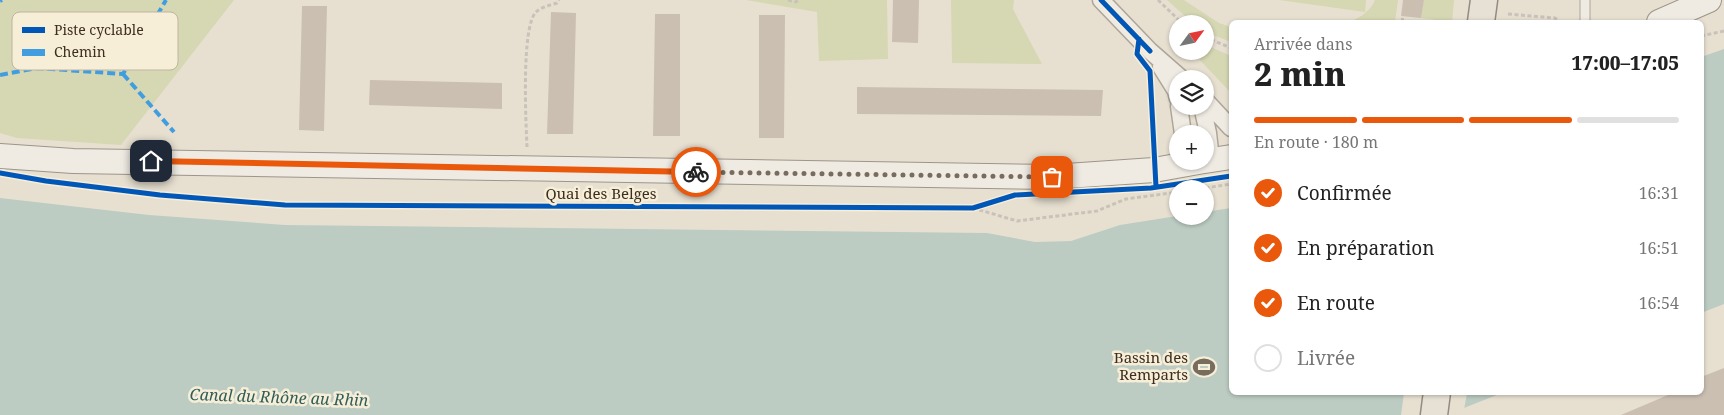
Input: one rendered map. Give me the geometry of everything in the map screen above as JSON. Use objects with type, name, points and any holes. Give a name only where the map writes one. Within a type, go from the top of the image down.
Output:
[{"type":"main road","points":[[1481,20],[1484,0]]},
{"type":"main road","points":[[1664,20],[1709,0]]},
{"type":"main road","name":"Quai des Belges","points":[[0,156],[73,161],[167,161],[1052,177],[1169,167]]},
{"type":"main road","points":[[1434,415],[1437,395]]},
{"type":"street","points":[[1101,0],[1150,51],[1172,70]]},
{"type":"street","points":[[1150,51],[1169,78]]},
{"type":"street","points":[[1214,110],[1229,126]]},
{"type":"lane","points":[[1585,0],[1585,20]]},
{"type":"path","points":[[527,169],[525,67],[530,21],[537,11],[560,0]]},
{"type":"path","points":[[788,0],[796,2],[798,0]]},
{"type":"path","points":[[1158,0],[1174,15]]},
{"type":"path","points":[[1507,20],[1509,7]]},
{"type":"path","points":[[1508,14],[1556,18],[1558,20]]},
{"type":"path","points":[[1402,20],[1403,16]]},
{"type":"path","points":[[1704,34],[1724,30]]},
{"type":"path","points":[[1214,41],[1229,47]]},
{"type":"path","points":[[1214,187],[1229,184]]},
{"type":"path","points":[[963,208],[973,208],[1017,221],[1097,211],[1126,199],[1169,193]]},
{"type":"path","points":[[973,208],[981,205]]},
{"type":"green space","points":[[0,0],[234,0],[121,145],[17,138],[0,133]]},
{"type":"green space","points":[[746,0],[887,0],[888,59],[819,61],[817,12]]},
{"type":"green space","points":[[951,0],[1014,0],[1013,9],[1042,64],[952,63]]},
{"type":"green space","points":[[1167,0],[1184,0],[1207,15],[1184,15]]},
{"type":"green space","points":[[1279,0],[1366,0],[1365,12]]},
{"type":"green space","points":[[1375,0],[1398,0],[1395,20],[1354,20],[1371,7]]},
{"type":"green space","points":[[1424,0],[1454,0],[1452,20],[1421,18]]},
{"type":"green space","points":[[1214,20],[1229,26],[1229,41],[1214,35]]},
{"type":"green space","points":[[1214,49],[1229,55],[1229,91],[1214,75],[1214,70],[1209,70],[1200,60],[1214,60]]},
{"type":"water","points":[[1724,49],[1724,304],[1704,312],[1704,56]]},
{"type":"water","name":"Canal du Rhône au Rhin","points":[[0,198],[149,215],[285,225],[987,233],[1035,242],[1071,241],[1120,225],[1169,217],[1169,225],[1214,225],[1214,211],[1229,208],[1229,395],[1497,395],[1446,415],[0,415]]},
{"type":"pier","points":[[1404,395],[1467,395],[1464,410],[1453,415],[1401,415]]},
{"type":"building","points":[[893,0],[919,0],[918,43],[892,42]]},
{"type":"building","points":[[1403,0],[1424,0],[1421,18],[1401,16]]},
{"type":"building","points":[[302,6],[327,6],[324,131],[299,130]]},
{"type":"building","points":[[551,12],[576,13],[573,134],[547,134]]},
{"type":"building","points":[[655,14],[680,14],[680,136],[653,136]]},
{"type":"building","points":[[759,15],[785,15],[784,138],[759,138]]},
{"type":"building","points":[[370,80],[502,83],[502,109],[369,105]]},
{"type":"building","points":[[857,87],[1103,90],[1101,116],[857,114]]},
{"type":"building","points":[[1724,368],[1724,415],[1621,415],[1668,395],[1704,395],[1704,376]]},
{"type":"marked path","points":[[159,12],[166,0]]},
{"type":"marked path","points":[[0,75],[26,70]]},
{"type":"marked path","points":[[66,70],[123,74],[125,70]]},
{"type":"marked path","points":[[123,74],[174,132]]},
{"type":"cycle path","points":[[1101,0],[1150,51]]},
{"type":"cycle path","points":[[1139,39],[1137,54],[1150,71],[1156,187]]},
{"type":"cycle path","points":[[0,173],[46,181],[160,195],[285,205],[973,208],[1015,195],[1151,188],[1229,176]]},
{"type":"way so far","points":[[696,172],[1052,177]]},
{"type":"place","name":"Bassin des Remparts","points":[[1204,367]]},
{"type":"route","points":[[151,161],[696,172]]}]
